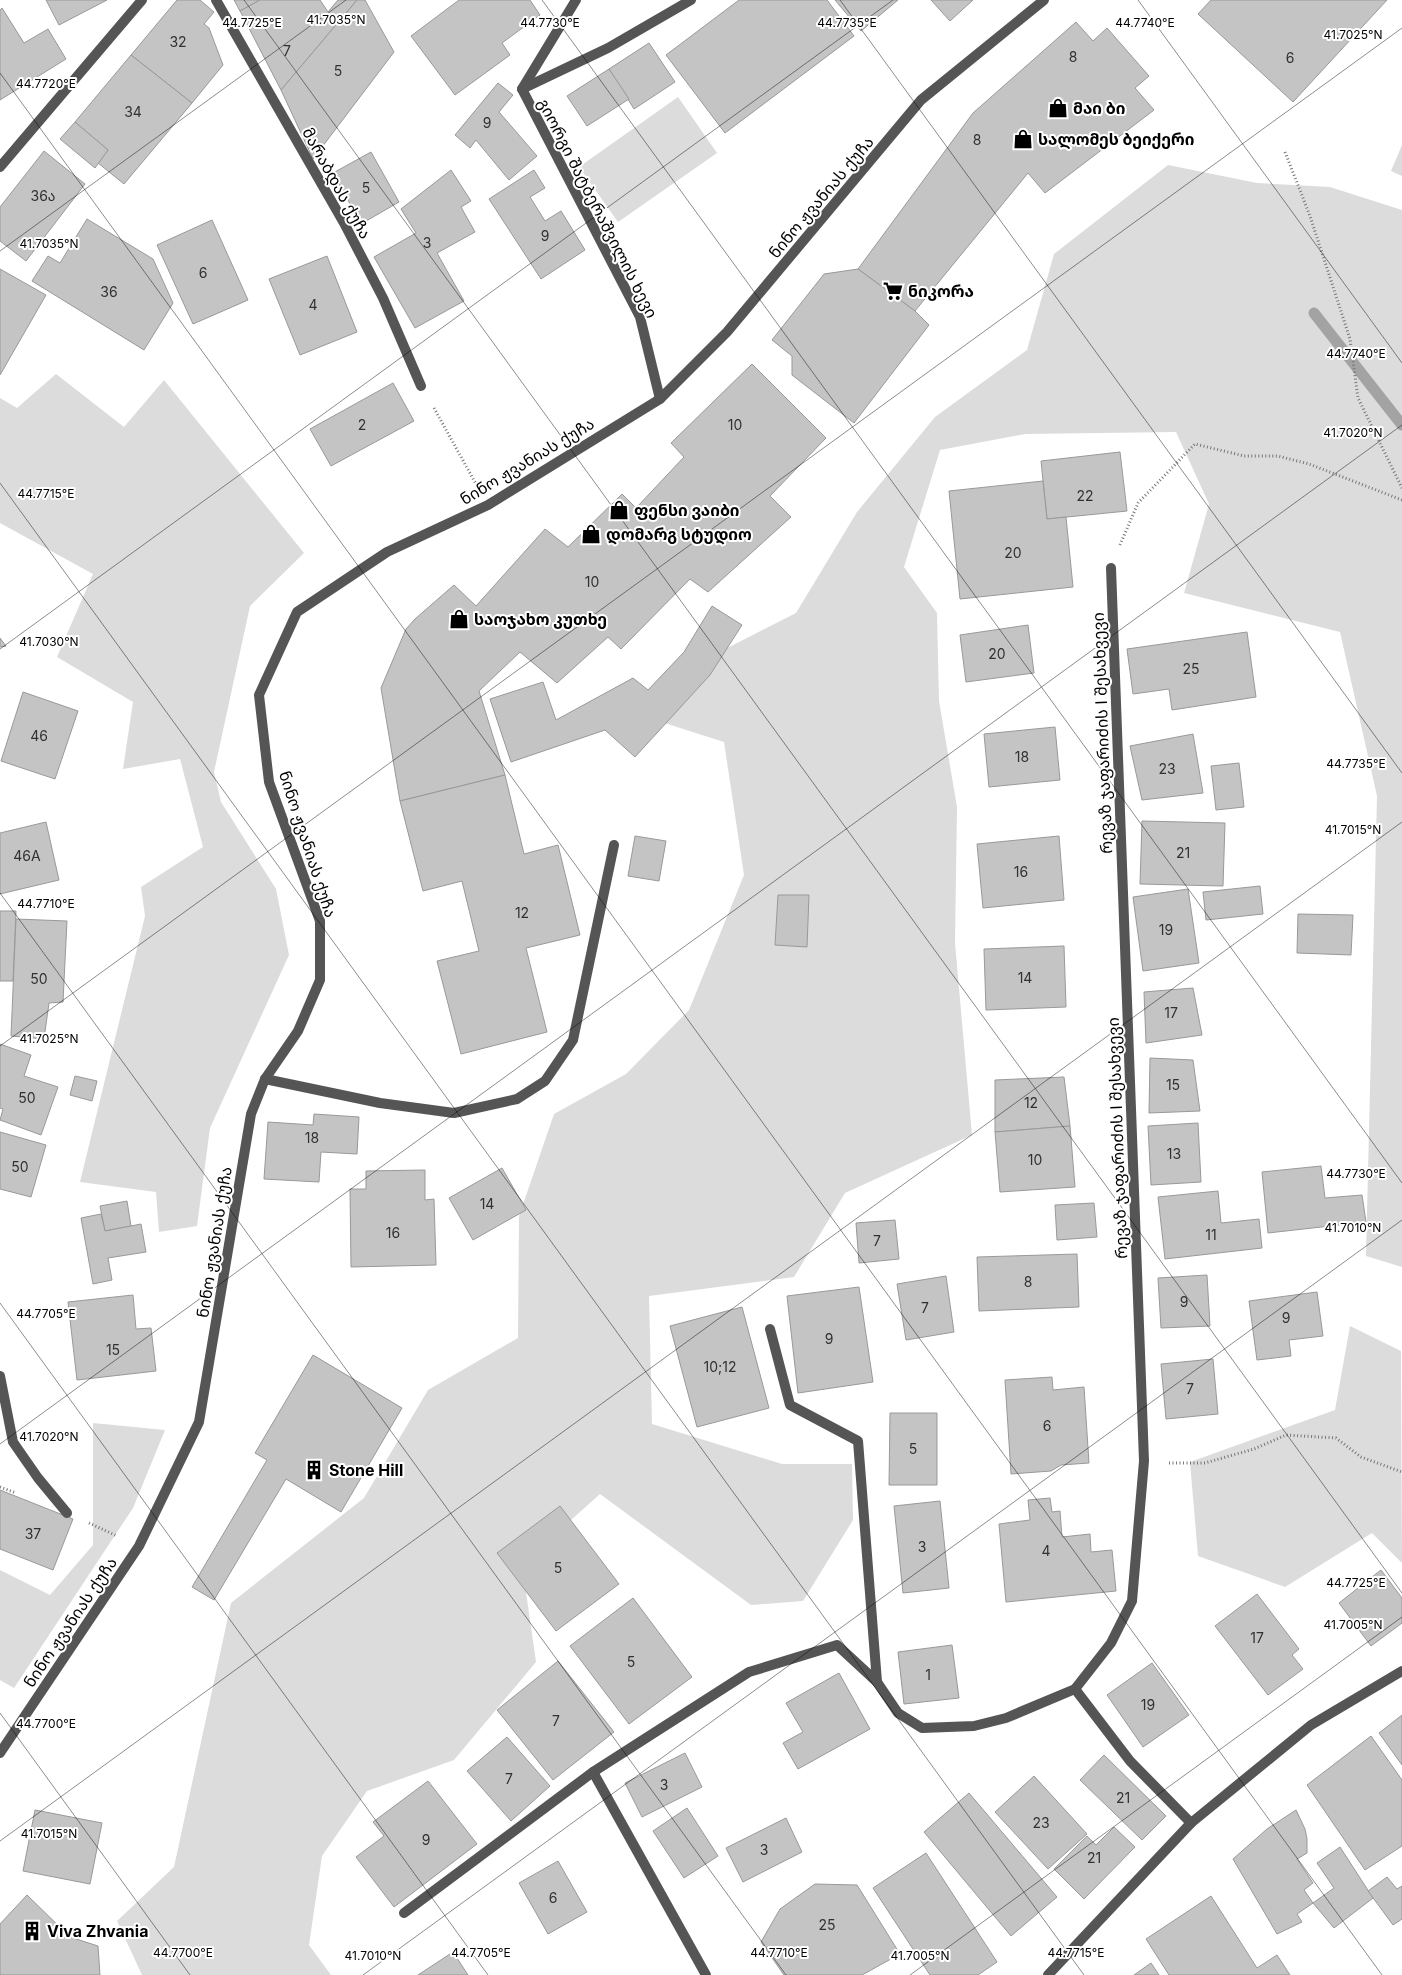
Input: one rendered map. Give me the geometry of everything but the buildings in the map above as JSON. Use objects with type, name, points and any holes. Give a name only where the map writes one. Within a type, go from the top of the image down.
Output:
[{"type":"street","points":[[0,167],[142,0]]},
{"type":"street","name":"მარაბდას ქუჩა","points":[[216,0],[344,223],[383,298],[421,386]]},
{"type":"street","name":"გიორგი შატბერაშვილის ხევი","points":[[522,89],[576,0]]},
{"type":"street","name":"გიორგი შატბერაშვილის ხევი","points":[[522,89],[608,48],[691,0]]},
{"type":"street","name":"ნინო ჟვანიას ქუჩა","points":[[0,1753],[139,1546],[199,1422],[251,1114],[265,1079],[298,1031],[320,980],[320,921],[269,782],[259,695],[297,612],[387,552],[488,505],[660,399],[727,332],[921,100],[1044,0]]},
{"type":"street","name":"გიორგი შატბერაშვილის ხევი","points":[[522,89],[640,317],[660,399]]},
{"type":"street","name":"რევაზ ჯაფარიძის I შესახვევი","points":[[770,1329],[790,1405],[858,1441],[877,1682],[898,1713],[922,1728],[974,1726],[1006,1718],[1075,1689],[1111,1643],[1132,1601],[1144,1461],[1111,568]]},
{"type":"street","points":[[265,1079],[380,1103],[454,1113],[517,1099],[545,1081],[573,1040],[614,845]]},
{"type":"street","points":[[0,1376],[13,1442],[38,1478],[67,1513]]},
{"type":"street","points":[[404,1913],[593,1772],[749,1672],[837,1645],[877,1682]]},
{"type":"street","points":[[1048,1975],[1191,1823],[1311,1725],[1402,1672]]},
{"type":"street","points":[[1075,1689],[1130,1761],[1191,1823]]},
{"type":"street","points":[[593,1772],[706,1975]]},
{"type":"path","points":[[1285,152],[1310,216],[1350,339],[1358,398],[1402,488]]},
{"type":"path","points":[[421,386],[488,505]]},
{"type":"path","points":[[1111,568],[1138,503],[1195,444],[1244,456],[1278,456],[1308,464],[1402,500]]},
{"type":"path","points":[[1144,1461],[1175,1464],[1205,1463],[1254,1449],[1286,1435],[1336,1438],[1361,1457],[1402,1472]]},
{"type":"shaded area","points":[[678,97],[717,153],[618,222],[579,167]]},
{"type":"shaded area","points":[[1402,145],[1402,176],[1391,171]]},
{"type":"shaded area","points":[[1168,165],[1257,183],[1330,187],[1402,210],[1402,1267],[1366,1256],[1377,796],[1340,632],[1184,593],[1209,504],[1176,432],[1025,434],[940,450],[904,567],[937,613],[939,701],[957,807],[955,943],[972,1135],[845,1193],[794,1277],[649,1296],[652,1424],[782,1464],[852,1464],[853,1520],[803,1601],[751,1605],[600,1494],[522,1564],[536,1662],[454,1760],[367,1791],[322,1856],[309,1945],[331,1975],[142,1975],[117,1921],[174,1867],[231,1603],[364,1498],[428,1390],[518,1338],[519,1216],[554,1114],[626,1074],[689,1010],[744,875],[724,742],[633,713],[680,672],[796,613],[857,512],[935,417],[1027,350],[1054,254]]},
{"type":"shaded area","points":[[56,374],[124,427],[164,380],[304,553],[250,606],[214,772],[221,802],[276,889],[289,955],[210,1128],[197,1226],[159,1232],[156,1192],[80,1182],[145,916],[141,887],[203,847],[180,759],[123,769],[133,702],[57,657],[93,574],[0,523],[0,398],[17,408]]},
{"type":"shaded area","points":[[1350,1326],[1401,1351],[1402,1563],[1372,1533],[1285,1587],[1198,1556],[1190,1462],[1335,1410]]},
{"type":"shaded area","points":[[93,1423],[165,1430],[133,1508],[14,1688],[0,1680],[0,1570],[50,1595],[93,1545]]},
{"type":"waterway","points":[[1314,313],[1402,425]]},
{"type":"place","name":"მაი ბი","points":[[1058,108]]},
{"type":"place","name":"სალომეს ბეიქერი","points":[[1023,139]]},
{"type":"place","name":"ნიკორა","points":[[893,291]]},
{"type":"place","name":"ფენსი ვაიბი","points":[[619,510]]},
{"type":"place","name":"დომარგ სტუდიო","points":[[591,534]]},
{"type":"place","name":"საოჯახო კუთხე","points":[[459,619]]},
{"type":"place","name":"Stone Hill","points":[[314,1470]]},
{"type":"place","name":"Viva Zhvania","points":[[32,1931]]}]
